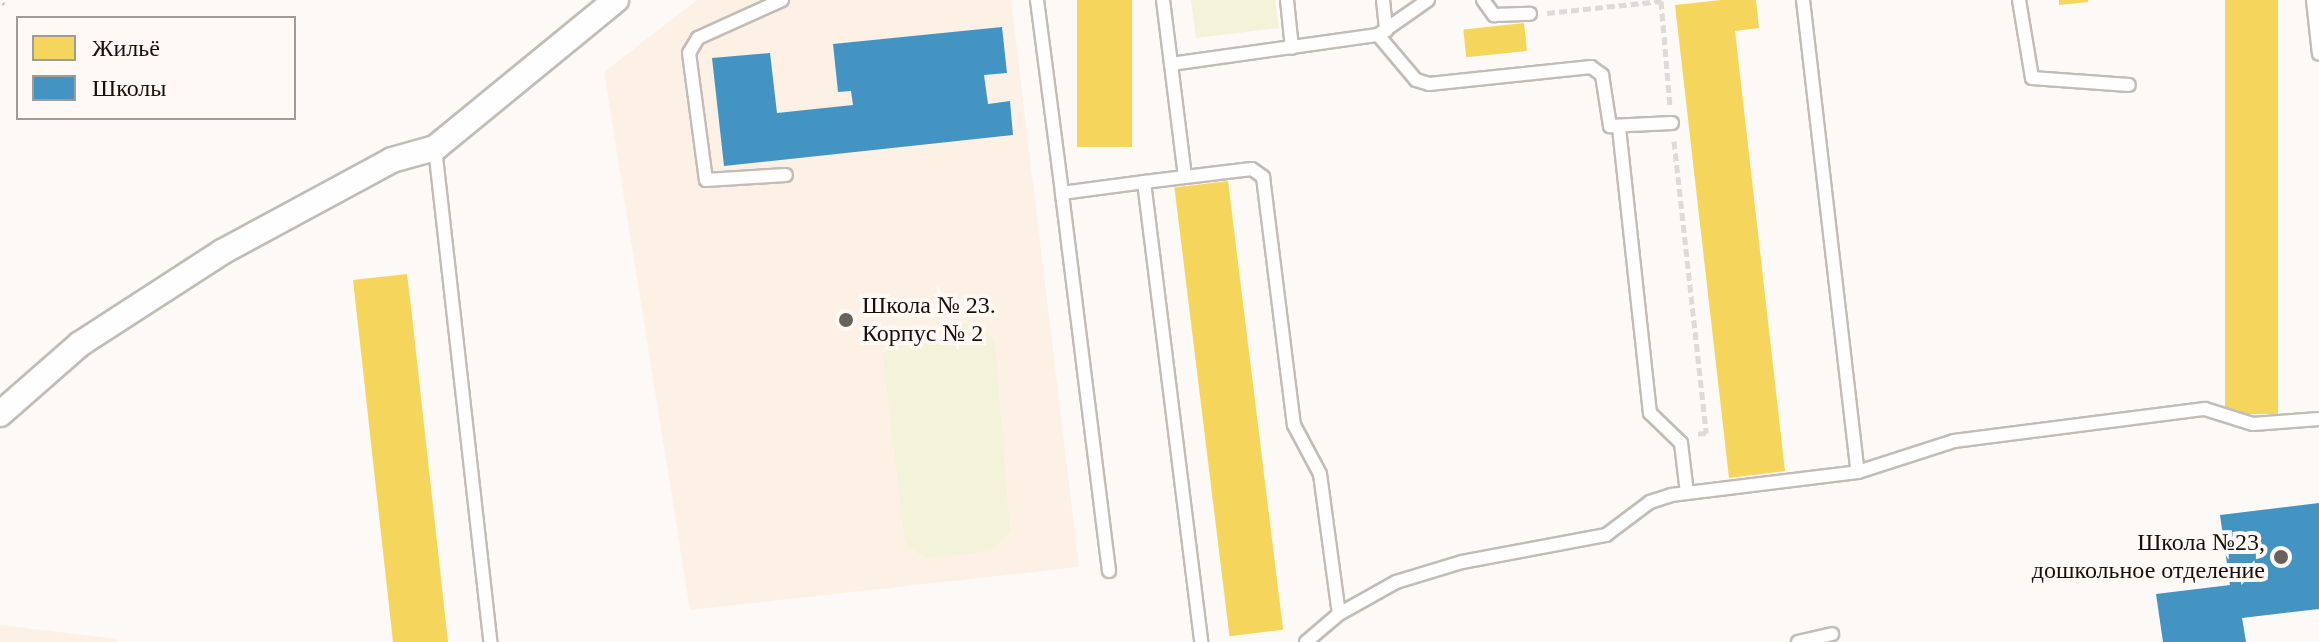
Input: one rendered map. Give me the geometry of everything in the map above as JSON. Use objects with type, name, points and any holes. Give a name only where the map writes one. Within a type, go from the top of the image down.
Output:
[{"type":"street","points":[[0,414],[80,344],[160,289],[392,160],[435,148],[616,0]]},
{"type":"lane","points":[[782,0],[698,38],[689,53],[706,180],[786,175]]},
{"type":"lane","points":[[1037,0],[1109,571]]},
{"type":"lane","points":[[1163,0],[1185,177]]},
{"type":"lane","points":[[1287,0],[1292,48]]},
{"type":"lane","points":[[1383,0],[1382,33],[1408,76],[1429,84],[1598,68],[1607,119],[1619,128],[1672,123]]},
{"type":"lane","points":[[1171,64],[1382,33],[1428,0]]},
{"type":"lane","points":[[1483,0],[1494,15],[1530,14]]},
{"type":"lane","points":[[1803,0],[1858,472]]},
{"type":"lane","points":[[2019,0],[2032,78],[2129,85]]},
{"type":"lane","points":[[2313,0],[2319,54]]},
{"type":"lane","points":[[1619,128],[1650,413],[1659,426],[1677,436],[1687,493]]},
{"type":"lane","points":[[435,148],[490,642]]},
{"type":"lane","points":[[1062,193],[1252,169],[1263,177],[1294,425],[1320,474],[1339,614]]},
{"type":"lane","points":[[1144,182],[1201,642]]},
{"type":"lane","points":[[1311,640],[1339,614],[1396,582],[1462,562],[1606,535],[1650,502],[1687,493],[1858,472],[1954,441],[2205,409],[2253,424],[2319,419]]},
{"type":"lane","points":[[1798,642],[1832,634]]},
{"type":"path","points":[[1530,14],[1667,0]]},
{"type":"path","points":[[1661,1],[1706,433],[1677,436]]},
{"type":"shaded area","name":"Школа № 23. Корпус № 2","points":[[697,0],[1011,0],[1079,567],[690,610],[604,72]]},
{"type":"shaded area","points":[[0,625],[118,639],[118,642],[0,642]]},
{"type":"green space","points":[[1191,0],[1275,0],[1279,28],[1196,38]]},
{"type":"green space","points":[[968,323],[989,334],[995,344],[1010,532],[990,551],[926,558],[908,547],[904,535],[883,356],[891,337],[904,331]]},
{"type":"building: Жильё","points":[[1077,0],[1132,0],[1132,147],[1077,147]]},
{"type":"building: Жильё","points":[[1756,0],[1759,28],[1735,31],[1785,471],[1729,478],[1675,5]]},
{"type":"building: Жильё","points":[[2059,0],[2088,0],[2088,2],[2059,5]]},
{"type":"building: Жильё","points":[[2225,0],[2278,0],[2278,414],[2225,414]]},
{"type":"building: Жильё","points":[[1524,23],[1527,51],[1466,57],[1463,29]]},
{"type":"building: Жильё","points":[[1228,181],[1283,630],[1229,636],[1174,188]]},
{"type":"building: Жильё","points":[[407,274],[448,642],[393,642],[353,280]]},
{"type":"building: Школы","points":[[1002,27],[1007,73],[984,75],[988,104],[1010,101],[1013,135],[724,166],[712,58],[770,53],[777,113],[853,105],[851,91],[838,92],[833,44]]},
{"type":"building: Школы","points":[[2319,503],[2319,609],[2242,618],[2246,642],[2163,642],[2156,594],[2230,585],[2220,515]]},
{"type":"place","name":"Школа № 23. Корпус № 2","points":[[846,320]]},
{"type":"place","name":"Школа №23, дошкольное отделение","points":[[2281,557]]}]
